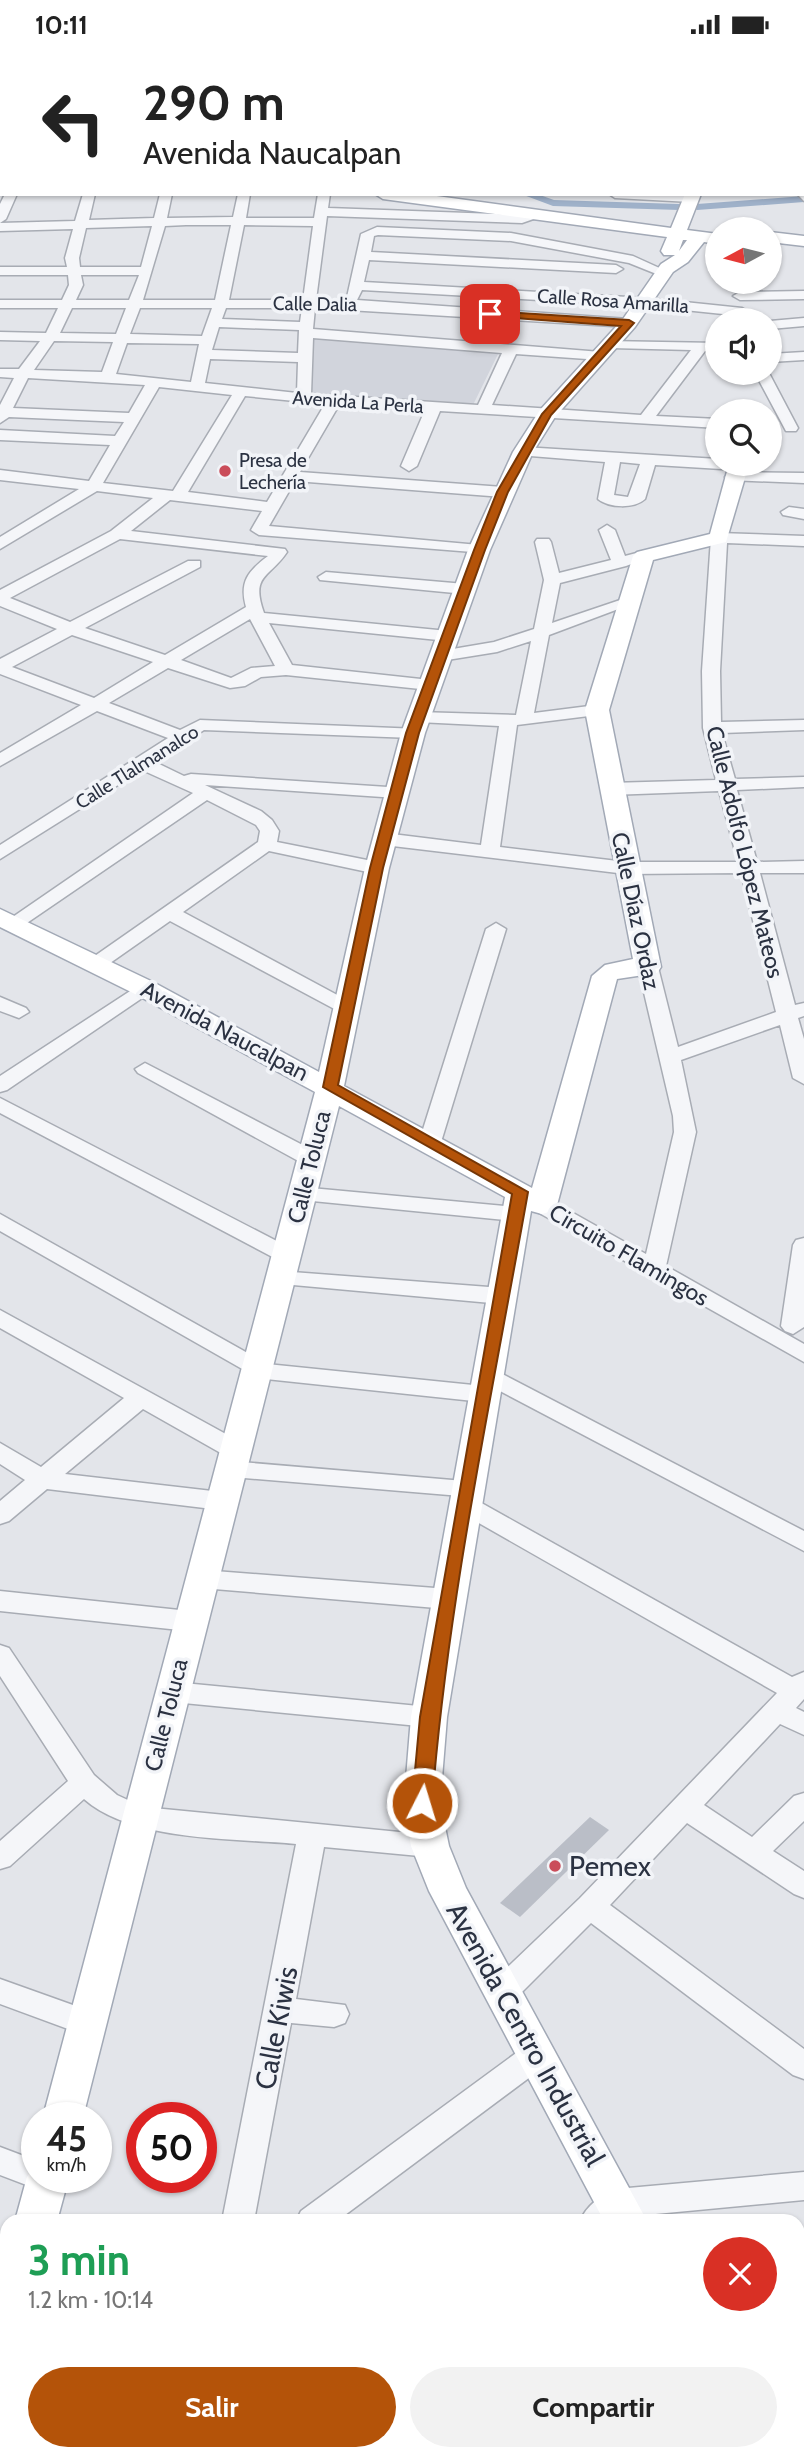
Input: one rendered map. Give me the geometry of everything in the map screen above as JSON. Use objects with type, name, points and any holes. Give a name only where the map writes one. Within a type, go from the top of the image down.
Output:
[{"type":"main road","points":[[405,196],[492,204],[680,230],[705,238]]},
{"type":"main road","points":[[458,196],[530,217],[705,230]]},
{"type":"main road","name":"Calle Toluca","points":[[67,2102],[300,1194],[330,1087],[377,868],[415,725],[479,550],[523,452],[547,414],[646,302],[663,270],[692,196]]},
{"type":"main road","name":"Calle Toluca","points":[[663,270],[682,258],[699,237]]},
{"type":"main road","points":[[782,238],[804,241]]},
{"type":"main road","points":[[782,247],[804,250]]},
{"type":"main road","name":"Calle Adolfo López Mateos","points":[[719,538],[735,476]]},
{"type":"main road","points":[[645,556],[719,538]]},
{"type":"main road","name":"Calle Díaz Ordaz","points":[[645,556],[597,710],[610,789],[648,967]]},
{"type":"main road","name":"Avenida Naucalpan","points":[[7,920],[144,988],[330,1087],[430,1142],[526,1204]]},
{"type":"main road","points":[[526,1204],[605,976],[620,968],[648,967]]},
{"type":"main road","name":"Circuito Flamingos","points":[[430,1846],[422,1803],[429,1717],[485,1384],[502,1296],[526,1204]]},
{"type":"main road","name":"Avenida Centro Industrial","points":[[430,1846],[448,1891],[538,2054],[613,2214]]},
{"type":"main road","points":[[37,2214],[40,2193]]},
{"type":"street","points":[[115,49],[136,49]]},
{"type":"street","points":[[0,219],[10,196]]},
{"type":"street","points":[[88,196],[72,258],[76,285],[51,336],[24,373],[2,416],[133,418]]},
{"type":"street","points":[[107,377],[136,305],[162,222],[166,196]]},
{"type":"street","points":[[197,388],[206,347],[221,304],[244,196]]},
{"type":"street","points":[[304,398],[306,330],[324,196]]},
{"type":"street","points":[[0,227],[323,217],[530,217]]},
{"type":"street","points":[[511,237],[530,217]]},
{"type":"street","points":[[352,304],[371,232],[511,237],[633,260],[663,270]]},
{"type":"street","points":[[364,255],[663,270]]},
{"type":"street","points":[[0,271],[147,271]]},
{"type":"street","name":"Calle Rosa Amarilla","points":[[357,286],[646,302],[705,311]]},
{"type":"street","points":[[782,292],[804,295]]},
{"type":"street","name":"Calle Dalia","points":[[0,304],[352,304],[629,323]]},
{"type":"street","points":[[782,324],[804,322]]},
{"type":"street","points":[[214,323],[511,348],[606,350],[705,347]]},
{"type":"street","points":[[0,336],[122,337],[306,358]]},
{"type":"street","points":[[645,420],[701,347]]},
{"type":"street","points":[[483,410],[511,348]]},
{"type":"street","points":[[782,357],[804,356]]},
{"type":"street","name":"Avenida La Perla","points":[[0,373],[107,377],[304,398],[705,423]]},
{"type":"street","points":[[0,544],[93,487],[154,383]]},
{"type":"street","points":[[770,385],[799,427]]},
{"type":"street","points":[[0,599],[117,534],[172,496],[240,393]]},
{"type":"street","points":[[334,400],[259,530],[479,550]]},
{"type":"street","points":[[409,466],[434,407]]},
{"type":"street","points":[[0,435],[120,441]]},
{"type":"street","points":[[523,452],[705,466]]},
{"type":"street","points":[[613,458],[606,499],[630,502],[637,499],[649,460]]},
{"type":"street","points":[[0,475],[272,507]]},
{"type":"street","points":[[782,475],[804,478]]},
{"type":"street","points":[[290,476],[503,492]]},
{"type":"street","points":[[607,530],[620,563]]},
{"type":"street","points":[[117,534],[279,552],[277,558],[262,566],[250,583],[249,594],[256,614],[286,670]]},
{"type":"street","points":[[719,538],[804,541]]},
{"type":"street","name":"Calle Adolfo López Mateos","points":[[719,538],[711,671],[712,728],[747,868],[795,1012],[804,1078]]},
{"type":"street","points":[[490,851],[517,720],[552,580],[543,541]]},
{"type":"street","points":[[552,580],[645,556]]},
{"type":"street","points":[[0,667],[194,564]]},
{"type":"street","points":[[326,577],[465,589]]},
{"type":"street","points":[[0,599],[74,630],[235,684],[257,672],[286,670],[430,685]]},
{"type":"street","points":[[4,754],[256,614],[445,646],[497,647],[629,602]]},
{"type":"street","points":[[0,667],[180,736]]},
{"type":"street","points":[[415,725],[517,720],[597,710]]},
{"type":"street","name":"Calle Tlalmanalco","points":[[0,853],[200,725],[415,725]]},
{"type":"street","points":[[712,728],[804,725]]},
{"type":"street","points":[[96,964],[266,845],[270,829],[265,822],[207,792],[142,763]]},
{"type":"street","points":[[177,779],[397,792]]},
{"type":"street","points":[[610,789],[804,782]]},
{"type":"street","points":[[7,920],[207,792]]},
{"type":"street","points":[[384,839],[626,868],[804,867]]},
{"type":"street","points":[[266,845],[377,868]]},
{"type":"street","points":[[171,914],[347,1008]]},
{"type":"street","points":[[430,1142],[496,929]]},
{"type":"street","name":"Calle Díaz Ordaz","points":[[648,967],[685,1132],[654,1269]]},
{"type":"street","points":[[0,1086],[144,988]]},
{"type":"street","points":[[0,1003],[19,1012]]},
{"type":"street","points":[[668,1057],[795,1012]]},
{"type":"street","points":[[145,1069],[310,1157]]},
{"type":"street","points":[[0,1104],[283,1267],[502,1296]]},
{"type":"street","points":[[300,1194],[526,1204]]},
{"type":"street","name":"Circuito Flamingos","points":[[526,1204],[654,1269],[791,1327],[804,1354]]},
{"type":"street","points":[[0,1221],[256,1369],[485,1384],[804,1542]]},
{"type":"street","points":[[791,1327],[804,1245]]},
{"type":"street","points":[[0,1318],[140,1398],[229,1474]]},
{"type":"street","points":[[0,1515],[140,1398]]},
{"type":"street","points":[[0,1452],[43,1480],[229,1474],[466,1496],[792,1694],[804,1725]]},
{"type":"street","points":[[202,1579],[448,1599]]},
{"type":"street","points":[[0,1601],[190,1621]]},
{"type":"street","points":[[0,1655],[84,1783],[107,1803],[140,1818],[430,1846]]},
{"type":"street","points":[[173,1692],[429,1717]]},
{"type":"street","points":[[502,1992],[590,1906],[792,1694]]},
{"type":"street","points":[[0,1858],[84,1783]]},
{"type":"street","points":[[755,1851],[804,1804]]},
{"type":"street","points":[[685,1807],[804,1886]]},
{"type":"street","name":"Calle Kiwis","points":[[238,2214],[312,1836]]},
{"type":"street","points":[[590,1906],[804,2066]]},
{"type":"street","points":[[0,1991],[87,2023]]},
{"type":"street","points":[[280,2010],[334,2014]]},
{"type":"street","points":[[321,2214],[538,2054]]},
{"type":"street","points":[[0,2161],[21,2169]]},
{"type":"street","points":[[620,2214],[804,2186]]},
{"type":"shaded area","points":[[313,337],[499,352],[473,405],[309,395]]},
{"type":"building","name":"Pemex","points":[[590,1817],[609,1830],[520,1917],[500,1903]]},
{"type":"waterway","points":[[532,196],[553,203],[679,207]]},
{"type":"waterway","points":[[697,207],[804,199]]},
{"type":"place","name":"Presa de Lechería","points":[[225,471]]},
{"type":"place","name":"Pemex","points":[[555,1866]]},
{"type":"route","points":[[422,1803],[429,1717],[520,1192],[330,1087],[377,868],[413,733],[479,550],[503,492],[523,452],[547,414],[629,323],[490,314]]}]
